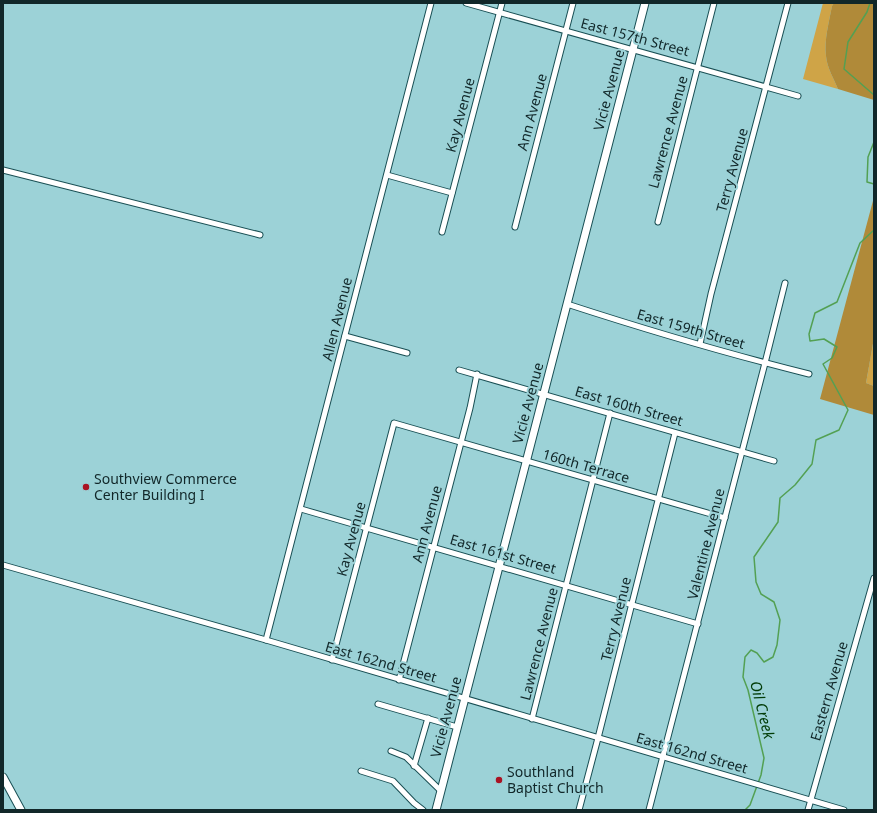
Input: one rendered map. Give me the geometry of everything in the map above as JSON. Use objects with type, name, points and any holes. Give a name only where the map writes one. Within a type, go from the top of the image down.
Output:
[{"type":"street","name":"Allen Avenue","points":[[266,640],[431,3]]},
{"type":"street","name":"East 157th Street","points":[[466,3],[798,96]]},
{"type":"street","name":"Kay Avenue","points":[[442,232],[502,3]]},
{"type":"street","name":"Ann Avenue","points":[[514,227],[573,3]]},
{"type":"street","name":"Vicie Avenue","points":[[436,810],[645,3]]},
{"type":"street","name":"Lawrence Avenue","points":[[658,222],[714,3]]},
{"type":"street","name":"Terry Avenue","points":[[700,344],[711,294],[788,3]]},
{"type":"street","points":[[3,170],[260,235]]},
{"type":"street","points":[[387,175],[452,192]]},
{"type":"street","name":"Valentine Avenue","points":[[649,810],[766,363],[785,283]]},
{"type":"street","name":"East 159th Street","points":[[567,304],[633,326],[809,374]]},
{"type":"street","points":[[345,336],[406,353]]},
{"type":"street","name":"East 160th Street","points":[[459,370],[774,461]]},
{"type":"street","name":"Ann Avenue","points":[[399,680],[470,408],[477,374]]},
{"type":"street","name":"Lawrence Avenue","points":[[532,719],[610,413]]},
{"type":"street","name":"Kay Avenue","points":[[332,660],[394,423]]},
{"type":"street","name":"160th Terrace","points":[[394,423],[725,518]]},
{"type":"street","name":"Terry Avenue","points":[[579,810],[675,433]]},
{"type":"street","name":"East 161st Street","points":[[300,508],[698,624]]},
{"type":"street","name":"East 162nd Street","points":[[3,565],[266,640],[844,810]]},
{"type":"street","name":"Eastern Avenue","points":[[808,810],[874,578]]},
{"type":"street","points":[[378,704],[457,727]]},
{"type":"street","points":[[414,766],[428,718]]},
{"type":"street","points":[[391,751],[406,757],[441,791]]},
{"type":"street","points":[[360,771],[393,781],[414,803],[423,810]]},
{"type":"street","points":[[3,777],[21,810]]},
{"type":"shaded area","points":[[823,3],[834,3],[828,25],[826,50],[828,65],[838,89],[803,79]]},
{"type":"shaded area","points":[[834,3],[874,3],[874,100],[838,89],[831,73],[827,60],[826,44],[827,31],[832,6]]},
{"type":"shaded area","points":[[874,197],[874,338],[866,383],[874,386],[874,415],[820,399]]},
{"type":"shaded area","points":[[874,338],[874,386],[866,383]]},
{"type":"waterway","name":"Oil Creek","points":[[870,3],[867,12],[848,42],[844,69],[874,95]]},
{"type":"waterway","name":"Oil Creek","points":[[874,142],[868,157],[867,182],[874,184]]},
{"type":"waterway","name":"Oil Creek","points":[[745,810],[750,805],[761,775],[764,758],[748,690],[743,677],[745,657],[751,650],[757,653],[764,662],[773,657],[777,645],[780,620],[774,602],[761,594],[756,582],[754,557],[778,522],[780,498],[795,485],[812,464],[816,440],[839,430],[848,410],[823,364],[832,358],[837,347],[824,339],[810,341],[809,334],[815,313],[837,302],[860,243],[874,230]]},
{"type":"place","name":"Southview Commerce Center Building I","points":[[86,487]]},
{"type":"place","name":"Southland Baptist Church","points":[[499,780]]}]
